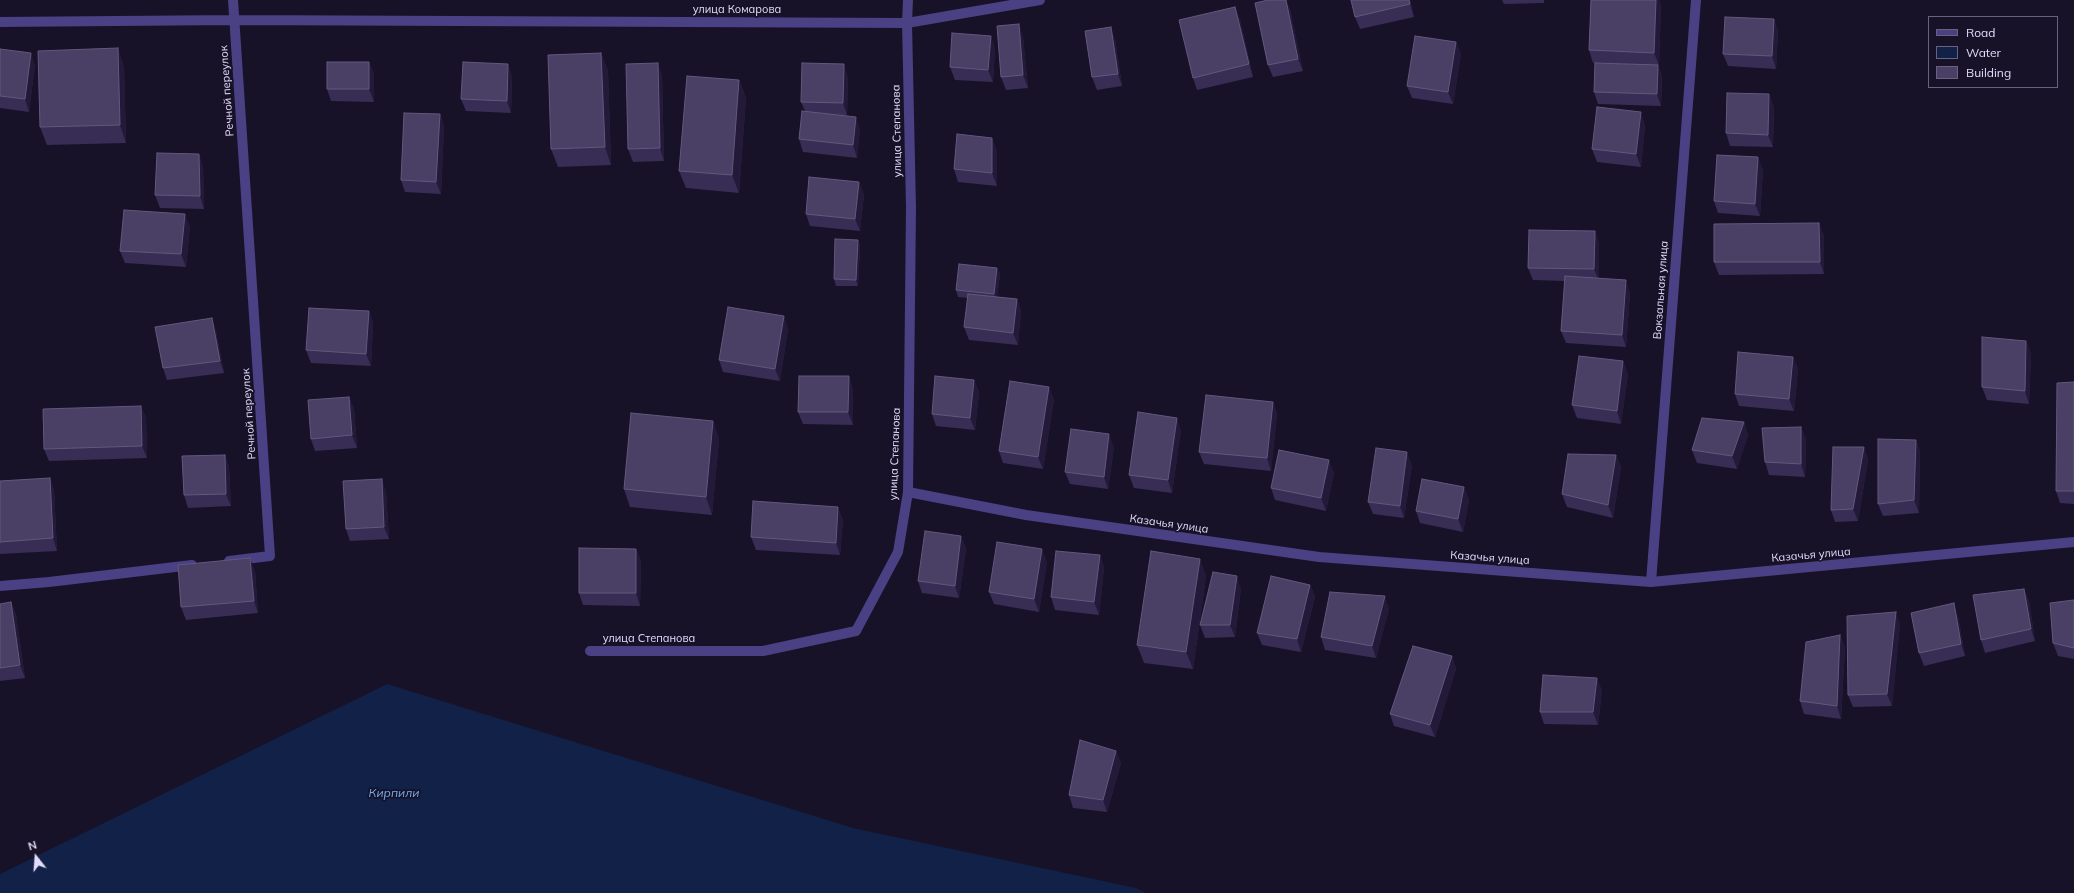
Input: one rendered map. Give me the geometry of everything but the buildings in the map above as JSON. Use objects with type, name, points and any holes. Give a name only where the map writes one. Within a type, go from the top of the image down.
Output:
[{"type":"street","name":"Речной переулок","points":[[215,562],[270,556],[233,0]]},
{"type":"street","name":"улица Степанова","points":[[590,650],[763,651],[856,631],[898,552],[908,492],[911,207],[907,23],[908,0]]},
{"type":"street","name":"улица Комарова","points":[[0,22],[234,20],[907,23],[1040,0]]},
{"type":"street","name":"Вокзальная улица","points":[[1651,582],[1696,0]]},
{"type":"street","name":"Казачья улица","points":[[908,492],[1026,515],[1319,557],[1651,582],[2074,542]]},
{"type":"street","points":[[0,586],[49,582],[199,564]]},
{"type":"water","name":"Кирпили","points":[[387,684],[853,828],[1136,888],[1146,893],[0,893],[0,874]]}]
